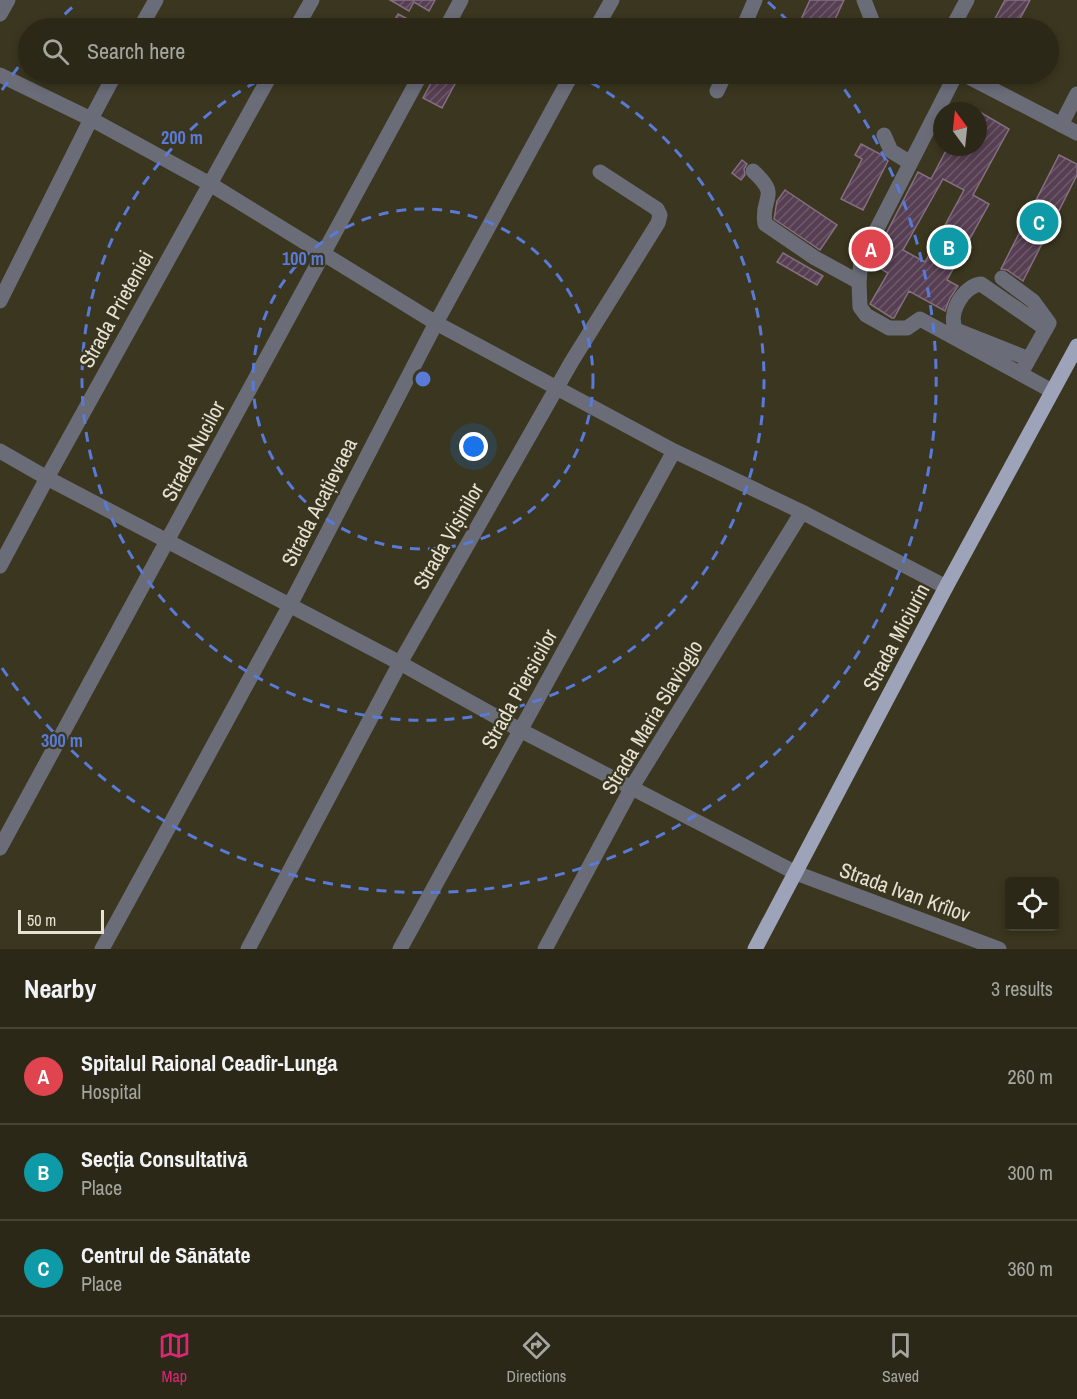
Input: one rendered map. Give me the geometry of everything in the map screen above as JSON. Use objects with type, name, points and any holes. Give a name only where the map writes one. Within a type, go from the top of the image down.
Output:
[{"type":"main road","name":"Strada Miciurin","points":[[755,949],[946,587],[1077,346]]},
{"type":"street","points":[[0,14],[8,0]]},
{"type":"street","points":[[146,18],[156,0]]},
{"type":"street","points":[[302,18],[312,0]]},
{"type":"street","points":[[451,18],[461,0]]},
{"type":"street","points":[[602,18],[612,0]]},
{"type":"street","points":[[747,18],[755,0]]},
{"type":"street","points":[[864,0],[871,18]]},
{"type":"street","points":[[957,18],[967,0]]},
{"type":"street","points":[[0,75],[18,84]]},
{"type":"street","points":[[19,84],[91,119],[210,184],[436,323],[674,450],[946,587]]},
{"type":"street","points":[[0,301],[110,84]]},
{"type":"street","name":"Strada Prieteniei","points":[[0,566],[266,84]]},
{"type":"street","name":"Strada Nucilor","points":[[0,848],[415,84]]},
{"type":"street","name":"Strada Acațievaea","points":[[102,949],[290,605],[436,323],[567,84]]},
{"type":"street","points":[[717,91],[720,84]]},
{"type":"street","points":[[951,84],[861,260],[860,307],[866,315],[889,328],[907,328],[920,319],[1052,391]]},
{"type":"street","points":[[982,84],[1077,133]]},
{"type":"street","points":[[1061,125],[1077,94]]},
{"type":"street","points":[[884,135],[891,151],[909,162]]},
{"type":"street","points":[[753,171],[769,189],[763,214],[765,224],[815,258],[859,282]]},
{"type":"street","name":"Strada Vișinilor","points":[[248,949],[400,663],[578,351],[658,223],[660,215],[657,209],[600,172]]},
{"type":"street","points":[[1002,278],[1033,301],[1049,323],[1021,374]]},
{"type":"street","points":[[1029,358],[956,330],[952,323],[952,315],[966,290],[973,285],[981,284],[1046,329]]},
{"type":"street","name":"Strada Piersicilor","points":[[400,949],[674,450]]},
{"type":"street","name":"Strada Ivan Krîlov","points":[[0,451],[47,478],[400,663],[520,730],[796,873],[999,949]]},
{"type":"street","name":"Strada Maria Slavioglo","points":[[545,949],[632,787],[802,513]]},
{"type":"building","points":[[390,0],[435,0],[429,11],[414,2],[409,11]]},
{"type":"building","points":[[810,0],[844,0],[836,18],[802,18]]},
{"type":"building","points":[[1005,0],[1030,0],[1020,18],[995,18]]},
{"type":"building","points":[[431,84],[455,84],[442,108],[423,98]]},
{"type":"building","points":[[987,116],[1009,129],[973,195],[989,204],[947,280],[958,286],[945,311],[909,291],[892,318],[870,304],[888,273],[871,263],[918,172],[931,179],[943,156],[987,156]],"holes":[[[943,179],[964,190],[925,262],[903,250]]]},
{"type":"building","points":[[861,144],[882,155],[888,161],[863,210],[841,199],[862,159],[855,155]]},
{"type":"building","points":[[1059,155],[1077,164],[1077,175],[1023,281],[1007,270],[1001,269]]},
{"type":"building","points":[[742,160],[747,164],[744,169],[745,175],[741,180],[732,173]]},
{"type":"building","points":[[785,190],[837,225],[820,250],[774,219],[777,201]]},
{"type":"building","points":[[783,253],[823,276],[817,285],[777,262]]},
{"type":"place","name":"Centrul de Sănătate","points":[[1039,222]]},
{"type":"place","name":"Secția Consultativă","points":[[949,247]]},
{"type":"place","name":"Spitalul Raional Ceadîr-Lunga","points":[[871,249]]}]
